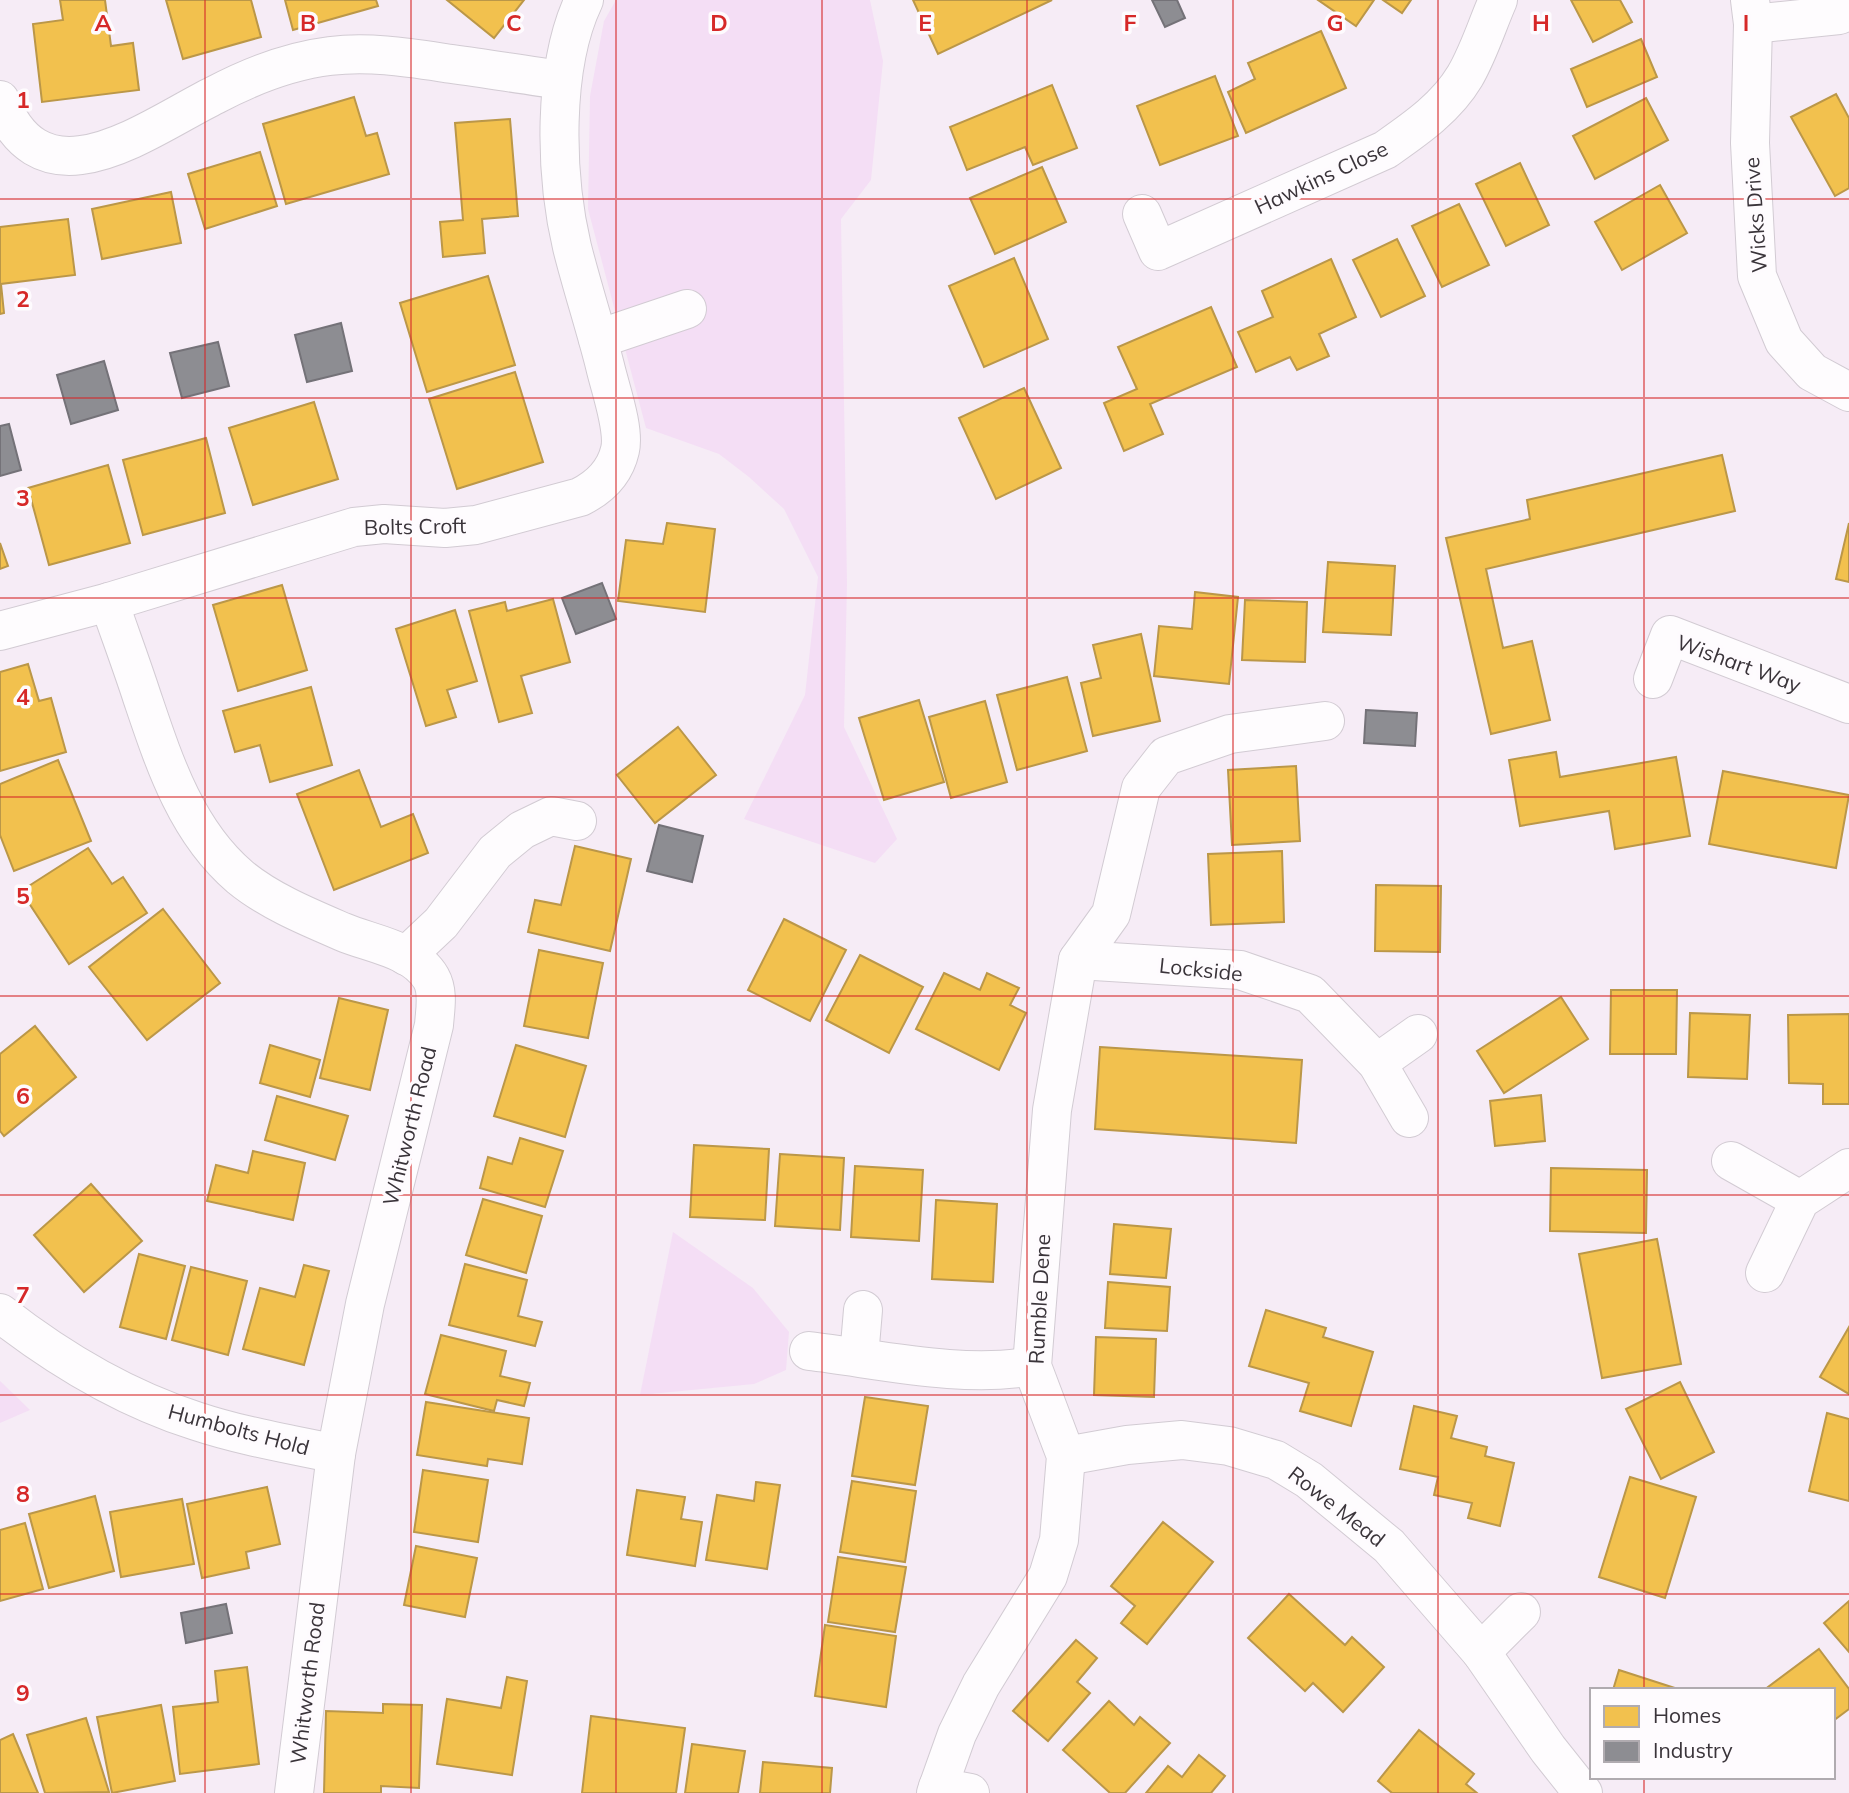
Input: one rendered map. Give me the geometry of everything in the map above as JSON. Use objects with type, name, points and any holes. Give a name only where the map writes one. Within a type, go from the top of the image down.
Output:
[{"type":"street","name":"Bolts Croft","points":[[0,631],[109,602],[354,527],[384,524],[445,528],[476,525],[580,497],[606,479],[621,448],[620,432],[572,246],[560,153],[562,80],[568,46],[584,0]]},
{"type":"street","name":"Hawkins Close","points":[[1142,214],[1158,251],[1385,150],[1418,127],[1444,104],[1464,78],[1497,0]]},
{"type":"street","points":[[1752,12],[1839,15],[1849,11]]},
{"type":"street","name":"Wicks Drive","points":[[1752,12],[1750,143],[1757,276],[1784,341],[1812,372],[1849,391]]},
{"type":"street","points":[[0,100],[8,120],[23,140],[44,151],[76,156],[111,149],[214,95],[274,68],[330,56],[385,54],[562,80]]},
{"type":"street","points":[[598,339],[687,309]]},
{"type":"street","name":"Whitworth Road","points":[[109,602],[177,792],[211,847],[241,877],[285,905],[345,933],[406,956],[431,978],[436,1005],[434,1025],[365,1304],[336,1454],[294,1793]]},
{"type":"street","name":"Wishart Way","points":[[1653,679],[1670,635],[1849,705]]},
{"type":"street","name":"Rumble Dene","points":[[948,1791],[957,1734],[981,1685],[1048,1576],[1059,1540],[1066,1456],[1032,1367],[1052,1110],[1077,960],[1111,914],[1141,788],[1166,755],[1230,734],[1325,721]]},
{"type":"street","points":[[406,956],[441,923],[495,852],[522,830],[551,816],[577,821]]},
{"type":"street","name":"Lockside","points":[[1077,960],[1240,970],[1310,994],[1377,1063],[1409,1118]]},
{"type":"street","points":[[1377,1063],[1418,1034]]},
{"type":"street","points":[[1731,1161],[1800,1200]]},
{"type":"street","points":[[1765,1273],[1800,1200],[1849,1168]]},
{"type":"street","points":[[859,1357],[863,1310]]},
{"type":"street","name":"Humbolts Hold","points":[[0,1313],[70,1364],[144,1402],[196,1421],[336,1454]]},
{"type":"street","points":[[809,1351],[948,1368],[1013,1370],[1032,1367]]},
{"type":"street","name":"Rowe Mead","points":[[1066,1456],[1182,1440],[1229,1446],[1276,1460],[1309,1480],[1389,1546],[1481,1652],[1548,1749],[1583,1793]]},
{"type":"street","points":[[1481,1652],[1521,1612]]},
{"type":"shaded area","points":[[616,0],[870,0],[883,61],[871,180],[841,219],[847,583],[844,727],[897,839],[875,863],[744,819],[805,695],[818,577],[784,509],[749,477],[719,454],[646,428],[588,209],[590,96],[604,21]]},
{"type":"shaded area","points":[[673,1232],[753,1288],[789,1332],[786,1370],[754,1384],[640,1395]]},
{"type":"shaded area","points":[[0,1381],[30,1410],[0,1423]]},
{"type":"building: Homes","points":[[60,0],[105,0],[111,46],[133,43],[139,90],[42,102],[33,24],[63,20]]},
{"type":"building: Homes","points":[[166,0],[251,0],[261,37],[183,59]]},
{"type":"building: Homes","points":[[285,0],[376,0],[378,6],[293,30]]},
{"type":"building: Homes","points":[[447,0],[524,0],[494,38]]},
{"type":"building: Homes","points":[[913,0],[1052,0],[938,54]]},
{"type":"building: Homes","points":[[1318,0],[1374,0],[1356,26]]},
{"type":"building: Homes","points":[[1383,0],[1411,0],[1402,13]]},
{"type":"building: Homes","points":[[1571,0],[1620,0],[1632,22],[1593,42]]},
{"type":"building: Homes","points":[[1321,31],[1346,88],[1246,133],[1228,92],[1255,79],[1248,63]]},
{"type":"building: Homes","points":[[1641,39],[1657,77],[1587,107],[1571,69]]},
{"type":"building: Homes","points":[[1215,76],[1238,136],[1160,165],[1137,106]]},
{"type":"building: Homes","points":[[1052,85],[1077,148],[1033,165],[1025,147],[967,170],[950,127]]},
{"type":"building: Homes","points":[[1836,94],[1849,118],[1849,188],[1835,196],[1791,117]]},
{"type":"building: Homes","points":[[354,97],[366,136],[377,133],[389,174],[286,204],[263,124]]},
{"type":"building: Homes","points":[[1646,98],[1668,140],[1595,179],[1573,136]]},
{"type":"building: Homes","points":[[510,119],[518,216],[482,219],[485,253],[443,257],[440,222],[463,220],[455,123]]},
{"type":"building: Homes","points":[[260,152],[277,206],[205,229],[188,174]]},
{"type":"building: Homes","points":[[1520,163],[1549,225],[1506,246],[1476,184]]},
{"type":"building: Homes","points":[[1042,167],[1066,222],[995,254],[970,198]]},
{"type":"building: Homes","points":[[1660,185],[1687,233],[1622,270],[1595,222]]},
{"type":"building: Homes","points":[[171,192],[181,243],[102,259],[92,209]]},
{"type":"building: Homes","points":[[1459,204],[1489,265],[1442,287],[1412,226]]},
{"type":"building: Homes","points":[[68,219],[75,275],[1,284],[4,313],[0,314],[0,227]]},
{"type":"building: Homes","points":[[1397,239],[1425,296],[1381,317],[1353,260]]},
{"type":"building: Homes","points":[[1014,258],[1048,339],[984,367],[949,286]]},
{"type":"building: Homes","points":[[1331,259],[1356,317],[1319,334],[1329,356],[1297,370],[1290,357],[1256,372],[1238,332],[1273,317],[1262,291]]},
{"type":"building: Homes","points":[[488,276],[515,365],[427,392],[400,303]]},
{"type":"building: Homes","points":[[1211,307],[1237,367],[1150,404],[1163,434],[1124,451],[1104,403],[1137,389],[1118,347]]},
{"type":"building: Homes","points":[[515,372],[543,462],[457,489],[429,399]]},
{"type":"building: Homes","points":[[1024,388],[1061,468],[996,499],[959,418]]},
{"type":"building: Homes","points":[[314,402],[338,479],[253,505],[229,428]]},
{"type":"building: Homes","points":[[206,438],[225,513],[143,535],[123,460]]},
{"type":"building: Homes","points":[[1722,455],[1735,511],[1486,569],[1503,648],[1532,641],[1550,720],[1491,734],[1446,538],[1530,519],[1527,500]]},
{"type":"building: Homes","points":[[108,465],[130,543],[49,565],[28,488]]},
{"type":"building: Homes","points":[[667,523],[715,529],[705,612],[618,601],[626,540],[663,544]]},
{"type":"building: Homes","points":[[1849,523],[1849,582],[1836,579]]},
{"type":"building: Homes","points":[[0,543],[8,566],[0,569]]},
{"type":"building: Homes","points":[[1328,562],[1395,566],[1391,635],[1323,632]]},
{"type":"building: Homes","points":[[282,585],[307,670],[238,691],[213,605]]},
{"type":"building: Homes","points":[[1195,592],[1238,597],[1229,684],[1154,676],[1159,626],[1192,629]]},
{"type":"building: Homes","points":[[553,599],[570,662],[521,676],[532,713],[499,722],[469,611],[505,602],[507,611]]},
{"type":"building: Homes","points":[[1245,600],[1307,602],[1305,662],[1242,660]]},
{"type":"building: Homes","points":[[455,610],[477,681],[447,690],[456,717],[426,726],[396,629]]},
{"type":"building: Homes","points":[[1141,634],[1160,721],[1093,736],[1081,683],[1101,678],[1093,645]]},
{"type":"building: Homes","points":[[28,664],[39,701],[51,698],[66,752],[0,771],[0,672]]},
{"type":"building: Homes","points":[[1067,677],[1087,751],[1017,770],[997,695]]},
{"type":"building: Homes","points":[[311,687],[332,765],[270,782],[260,745],[235,752],[223,711]]},
{"type":"building: Homes","points":[[919,700],[944,782],[884,800],[859,718]]},
{"type":"building: Homes","points":[[985,701],[1007,782],[951,798],[929,717]]},
{"type":"building: Homes","points":[[678,727],[716,775],[655,823],[617,775]]},
{"type":"building: Homes","points":[[1556,752],[1560,777],[1676,757],[1690,836],[1615,849],[1609,811],[1520,826],[1509,760]]},
{"type":"building: Homes","points":[[58,760],[91,841],[14,871],[0,835],[0,784]]},
{"type":"building: Homes","points":[[1296,766],[1300,841],[1232,845],[1228,770]]},
{"type":"building: Homes","points":[[359,770],[381,827],[413,814],[428,853],[334,890],[297,794]]},
{"type":"building: Homes","points":[[1723,771],[1849,795],[1836,868],[1709,844]]},
{"type":"building: Homes","points":[[575,846],[631,859],[610,951],[528,932],[535,900],[561,905]]},
{"type":"building: Homes","points":[[88,848],[112,884],[123,877],[147,913],[69,964],[21,891]]},
{"type":"building: Homes","points":[[1282,851],[1284,922],[1211,925],[1208,854]]},
{"type":"building: Homes","points":[[1376,885],[1441,886],[1440,952],[1375,951]]},
{"type":"building: Homes","points":[[163,909],[220,983],[147,1040],[89,967]]},
{"type":"building: Homes","points":[[784,919],[846,950],[810,1021],[748,990]]},
{"type":"building: Homes","points":[[539,950],[603,963],[588,1038],[524,1026]]},
{"type":"building: Homes","points":[[860,955],[923,987],[889,1053],[826,1020]]},
{"type":"building: Homes","points":[[944,973],[980,990],[987,973],[1019,988],[1010,1005],[1026,1013],[999,1070],[916,1029]]},
{"type":"building: Homes","points":[[1611,990],[1677,990],[1676,1054],[1610,1054]]},
{"type":"building: Homes","points":[[1561,997],[1588,1039],[1504,1093],[1477,1051]]},
{"type":"building: Homes","points":[[339,998],[388,1010],[370,1090],[320,1078]]},
{"type":"building: Homes","points":[[1690,1013],[1750,1015],[1747,1079],[1688,1077]]},
{"type":"building: Homes","points":[[1849,1014],[1849,1104],[1823,1104],[1823,1084],[1789,1083],[1788,1015]]},
{"type":"building: Homes","points":[[35,1026],[76,1077],[4,1136],[0,1131],[0,1054]]},
{"type":"building: Homes","points":[[270,1045],[320,1060],[310,1097],[260,1083]]},
{"type":"building: Homes","points":[[516,1045],[586,1066],[565,1137],[494,1116]]},
{"type":"building: Homes","points":[[1100,1047],[1302,1060],[1296,1143],[1095,1129]]},
{"type":"building: Homes","points":[[1541,1095],[1545,1141],[1495,1146],[1490,1101]]},
{"type":"building: Homes","points":[[277,1096],[348,1116],[335,1160],[265,1140]]},
{"type":"building: Homes","points":[[520,1138],[563,1151],[545,1207],[480,1188],[488,1157],[512,1164]]},
{"type":"building: Homes","points":[[694,1145],[769,1149],[765,1220],[690,1217]]},
{"type":"building: Homes","points":[[253,1151],[305,1163],[293,1220],[207,1201],[216,1165],[248,1173]]},
{"type":"building: Homes","points":[[780,1154],[844,1158],[840,1230],[775,1226]]},
{"type":"building: Homes","points":[[855,1166],[923,1170],[919,1241],[851,1237]]},
{"type":"building: Homes","points":[[1551,1168],[1647,1170],[1646,1233],[1550,1231]]},
{"type":"building: Homes","points":[[91,1184],[142,1241],[84,1292],[34,1235]]},
{"type":"building: Homes","points":[[483,1199],[542,1216],[526,1273],[466,1255]]},
{"type":"building: Homes","points":[[936,1200],[997,1204],[993,1282],[932,1279]]},
{"type":"building: Homes","points":[[1114,1224],[1171,1229],[1166,1278],[1110,1274]]},
{"type":"building: Homes","points":[[1657,1239],[1681,1364],[1602,1378],[1579,1254]]},
{"type":"building: Homes","points":[[139,1254],[185,1266],[166,1339],[120,1327]]},
{"type":"building: Homes","points":[[465,1264],[527,1280],[518,1316],[542,1322],[535,1346],[449,1325]]},
{"type":"building: Homes","points":[[304,1265],[329,1271],[304,1365],[243,1349],[260,1288],[295,1297]]},
{"type":"building: Homes","points":[[191,1267],[247,1281],[228,1355],[172,1340]]},
{"type":"building: Homes","points":[[1108,1282],[1170,1287],[1167,1331],[1105,1328]]},
{"type":"building: Homes","points":[[1266,1310],[1326,1328],[1323,1337],[1373,1352],[1351,1426],[1300,1411],[1309,1383],[1249,1366]]},
{"type":"building: Homes","points":[[1849,1327],[1849,1394],[1820,1377]]},
{"type":"building: Homes","points":[[441,1335],[506,1351],[500,1376],[530,1383],[524,1406],[497,1400],[494,1411],[425,1394]]},
{"type":"building: Homes","points":[[1096,1337],[1156,1339],[1154,1397],[1094,1395]]},
{"type":"building: Homes","points":[[1680,1382],[1714,1452],[1661,1479],[1626,1409]]},
{"type":"building: Homes","points":[[865,1397],[928,1406],[915,1485],[852,1476]]},
{"type":"building: Homes","points":[[426,1402],[529,1418],[522,1464],[488,1459],[487,1466],[417,1455]]},
{"type":"building: Homes","points":[[1414,1406],[1457,1416],[1451,1438],[1487,1447],[1485,1456],[1514,1463],[1500,1526],[1468,1518],[1472,1503],[1434,1495],[1438,1477],[1400,1469]]},
{"type":"building: Homes","points":[[1827,1413],[1849,1419],[1849,1501],[1809,1491]]},
{"type":"building: Homes","points":[[423,1470],[488,1480],[478,1542],[414,1532]]},
{"type":"building: Homes","points":[[1630,1477],[1696,1497],[1665,1598],[1599,1577]]},
{"type":"building: Homes","points":[[852,1481],[916,1491],[905,1562],[840,1552]]},
{"type":"building: Homes","points":[[756,1482],[780,1485],[767,1569],[706,1560],[717,1495],[754,1501]]},
{"type":"building: Homes","points":[[267,1487],[280,1544],[246,1552],[249,1568],[202,1578],[187,1504]]},
{"type":"building: Homes","points":[[637,1490],[685,1497],[681,1519],[702,1522],[695,1566],[627,1555]]},
{"type":"building: Homes","points":[[95,1496],[114,1571],[49,1588],[29,1514]]},
{"type":"building: Homes","points":[[182,1499],[194,1564],[121,1577],[110,1512]]},
{"type":"building: Homes","points":[[1163,1522],[1213,1562],[1147,1644],[1121,1623],[1135,1606],[1111,1586]]},
{"type":"building: Homes","points":[[25,1523],[43,1589],[0,1601],[0,1530]]},
{"type":"building: Homes","points":[[416,1546],[477,1558],[465,1617],[404,1605]]},
{"type":"building: Homes","points":[[838,1557],[906,1567],[895,1632],[828,1622]]},
{"type":"building: Homes","points":[[1289,1594],[1345,1645],[1352,1637],[1384,1667],[1343,1712],[1313,1683],[1305,1691],[1248,1638]]},
{"type":"building: Homes","points":[[1849,1601],[1849,1652],[1824,1623]]},
{"type":"building: Homes","points":[[825,1625],[896,1636],[886,1707],[815,1696]]},
{"type":"building: Homes","points":[[1076,1640],[1097,1658],[1077,1682],[1090,1693],[1048,1741],[1013,1711]]},
{"type":"building: Homes","points":[[1819,1649],[1849,1689],[1849,1709],[1835,1720],[1835,1688],[1767,1688]]},
{"type":"building: Homes","points":[[247,1667],[259,1764],[180,1774],[173,1707],[218,1702],[215,1671]]},
{"type":"building: Homes","points":[[1619,1670],[1675,1688],[1614,1688]]},
{"type":"building: Homes","points":[[507,1677],[527,1681],[512,1775],[437,1764],[447,1699],[501,1708]]},
{"type":"building: Homes","points":[[1109,1701],[1134,1725],[1140,1717],[1170,1743],[1125,1793],[1110,1793],[1063,1750]]},
{"type":"building: Homes","points":[[383,1704],[422,1705],[419,1788],[381,1786],[381,1793],[324,1793],[326,1711],[383,1713]]},
{"type":"building: Homes","points":[[161,1705],[175,1781],[112,1793],[97,1717]]},
{"type":"building: Homes","points":[[591,1716],[685,1728],[676,1793],[582,1793]]},
{"type":"building: Homes","points":[[86,1718],[109,1792],[45,1793],[27,1735]]},
{"type":"building: Homes","points":[[1419,1730],[1474,1774],[1466,1784],[1477,1793],[1392,1793],[1378,1781]]},
{"type":"building: Homes","points":[[13,1734],[38,1793],[0,1793],[0,1740]]},
{"type":"building: Homes","points":[[692,1744],[745,1751],[738,1793],[685,1793]]},
{"type":"building: Homes","points":[[1199,1755],[1225,1776],[1211,1793],[1146,1793],[1168,1766],[1182,1777]]},
{"type":"building: Homes","points":[[763,1762],[832,1768],[830,1793],[760,1793]]},
{"type":"building: Industry","points":[[1152,0],[1177,0],[1185,18],[1165,27]]},
{"type":"building: Industry","points":[[341,323],[352,371],[307,382],[295,335]]},
{"type":"building: Industry","points":[[218,342],[229,386],[182,398],[170,353]]},
{"type":"building: Industry","points":[[104,361],[118,410],[71,424],[57,375]]},
{"type":"building: Industry","points":[[9,424],[21,470],[0,476],[0,426]]},
{"type":"building: Industry","points":[[602,583],[616,619],[576,634],[562,598]]},
{"type":"building: Industry","points":[[1366,710],[1417,713],[1415,746],[1364,743]]},
{"type":"building: Industry","points":[[659,825],[703,836],[692,882],[647,871]]},
{"type":"building: Industry","points":[[226,1604],[232,1633],[186,1643],[181,1613]]}]
